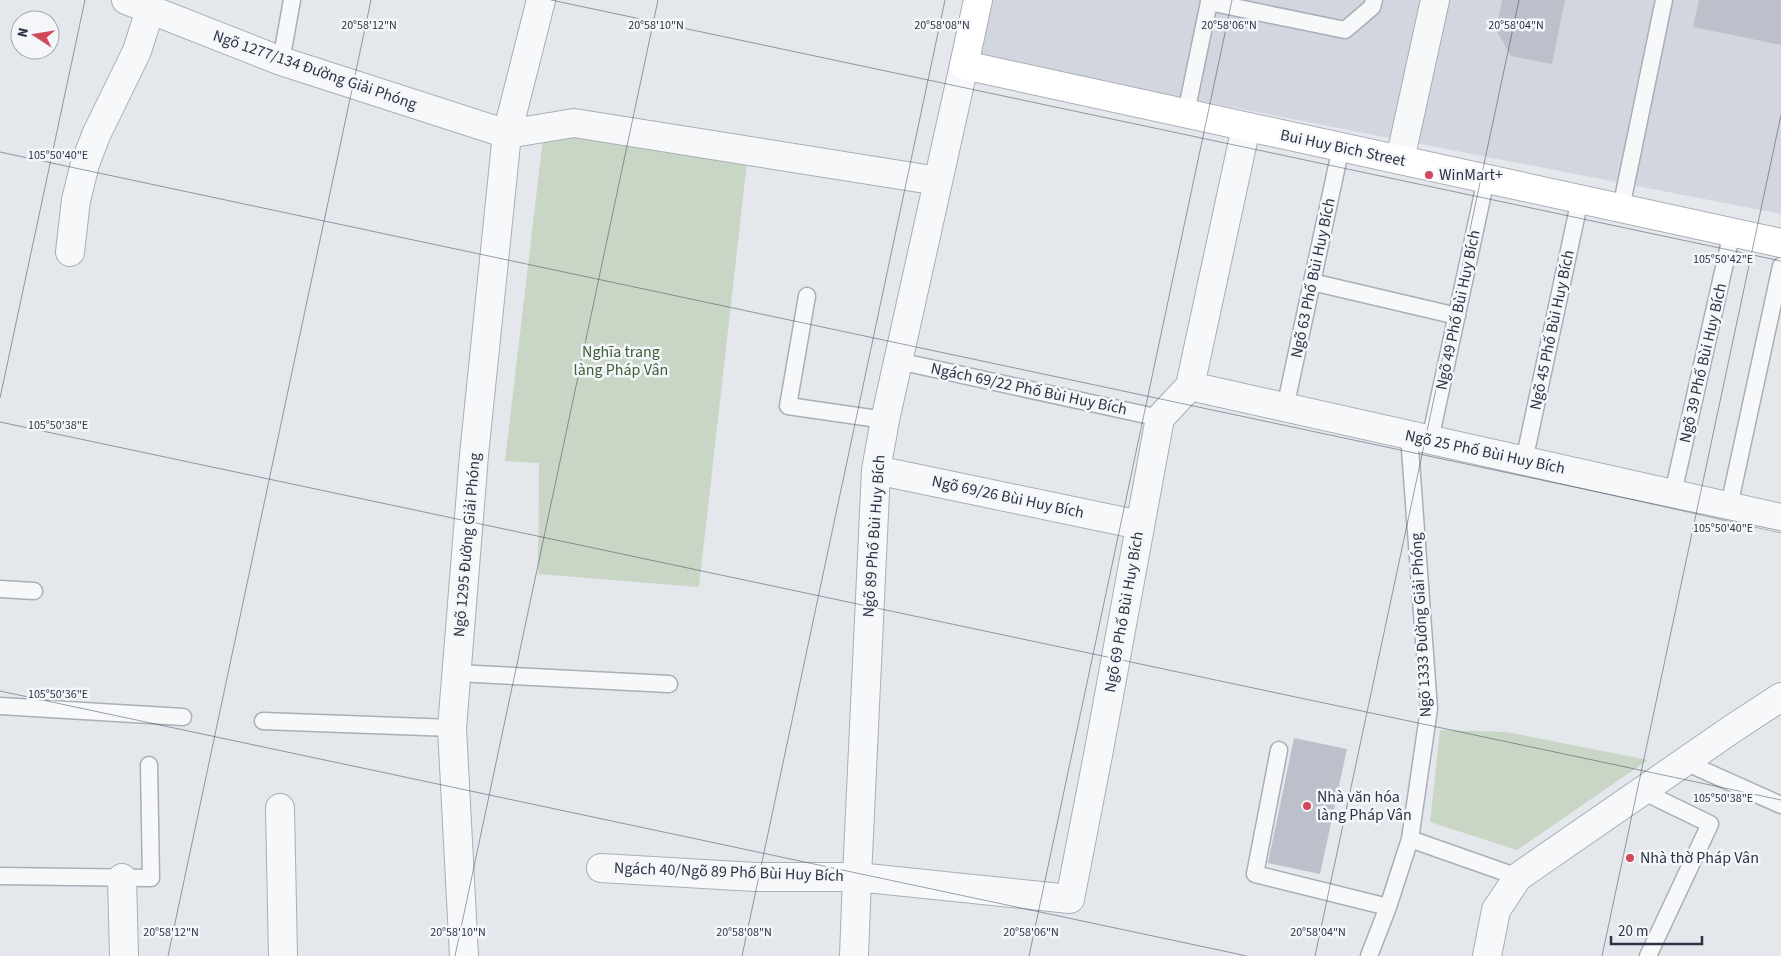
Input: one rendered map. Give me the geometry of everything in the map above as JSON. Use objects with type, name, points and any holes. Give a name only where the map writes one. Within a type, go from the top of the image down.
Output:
[{"type":"street","name":"Ngõ 1295 Đường Giải Phóng","points":[[464,956],[452,728],[456,673],[474,455],[507,134],[540,0]]},
{"type":"street","points":[[964,65],[978,0]]},
{"type":"street","points":[[1400,160],[1435,0]]},
{"type":"street","name":"Ngõ 1277/134 Đường Giải Phóng","points":[[138,5],[280,61],[507,134]]},
{"type":"street","points":[[70,252],[76,200],[85,164],[96,135],[137,51],[138,5]]},
{"type":"street","name":"Bui Huy Bich Street","points":[[964,65],[1781,243]]},
{"type":"street","name":"Ngõ 89 Phố Bùi Huy Bích","points":[[854,956],[876,470],[885,420],[964,65]]},
{"type":"street","points":[[507,134],[574,123],[938,181]]},
{"type":"street","points":[[1160,418],[1190,386],[1246,127]]},
{"type":"street","name":"Ngõ 25 Phố Bùi Huy Bích","points":[[1190,386],[1781,518]]},
{"type":"street","name":"Ngõ 69 Phố Bùi Huy Bích","points":[[857,877],[1070,899],[1160,418]]},
{"type":"street","name":"Ngõ 69/26 Bùi Huy Bích","points":[[876,470],[1140,525]]},
{"type":"street","points":[[1487,956],[1496,910],[1518,878],[1781,697]]},
{"type":"street","points":[[280,808],[283,956]]},
{"type":"street","name":"Ngách 40/Ngõ 89 Phố Bùi Huy Bích","points":[[601,868],[754,877],[857,877]]},
{"type":"street","points":[[122,878],[124,956]]},
{"type":"lane","points":[[280,61],[292,0]]},
{"type":"lane","points":[[1186,114],[1209,2],[1345,30],[1372,7],[1374,0]]},
{"type":"lane","points":[[1621,208],[1664,0]]},
{"type":"lane","name":"Ngõ 63 Phố Bùi Huy Bích","points":[[1285,408],[1341,148]]},
{"type":"lane","name":"Ngõ 49 Phố Bùi Huy Bích","points":[[1420,438],[1456,316],[1486,179]]},
{"type":"lane","name":"Ngõ 45 Phố Bùi Huy Bích","points":[[1524,461],[1580,199]]},
{"type":"lane","name":"Ngõ 39 Phố Bùi Huy Bích","points":[[1673,494],[1732,232]]},
{"type":"lane","points":[[1729,506],[1781,266]]},
{"type":"lane","points":[[1312,282],[1456,316]]},
{"type":"lane","points":[[807,296],[788,406],[885,420]]},
{"type":"lane","name":"Ngách 69/22 Phố Bùi Huy Bích","points":[[898,361],[1160,418]]},
{"type":"lane","name":"Ngõ 1333 Đường Giải Phóng","points":[[1369,956],[1388,908],[1410,838],[1429,709],[1420,438]]},
{"type":"lane","points":[[0,589],[34,591]]},
{"type":"lane","points":[[456,673],[669,684]]},
{"type":"lane","points":[[0,706],[183,717]]},
{"type":"lane","points":[[263,721],[452,728]]},
{"type":"lane","points":[[1279,750],[1255,874],[1388,908]]},
{"type":"lane","points":[[1685,762],[1781,805]]},
{"type":"lane","points":[[0,876],[151,878],[149,765]]},
{"type":"lane","points":[[1642,792],[1710,824],[1648,956]]},
{"type":"lane","points":[[1410,838],[1518,878]]},
{"type":"shaded area","points":[[985,0],[1781,0],[1781,214],[973,57]]},
{"type":"green space","name":"Nghĩa trang làng Pháp Vân","points":[[543,138],[576,138],[747,162],[699,587],[538,574],[539,463],[505,461]]},
{"type":"green space","points":[[1440,730],[1507,732],[1648,760],[1517,850],[1430,822]]},
{"type":"building","points":[[1502,0],[1565,0],[1552,64],[1511,56],[1496,30]]},
{"type":"building","points":[[1699,0],[1781,0],[1781,45],[1693,27]]},
{"type":"building","name":"Nhà văn hóa làng Pháp Vân","points":[[1294,738],[1347,749],[1320,874],[1268,863]]},
{"type":"place","name":"WinMart+","points":[[1429,175]]},
{"type":"place","name":"Nhà văn hóa làng Pháp Vân","points":[[1307,806]]},
{"type":"place","name":"Nhà thờ Pháp Vân","points":[[1630,858]]}]
